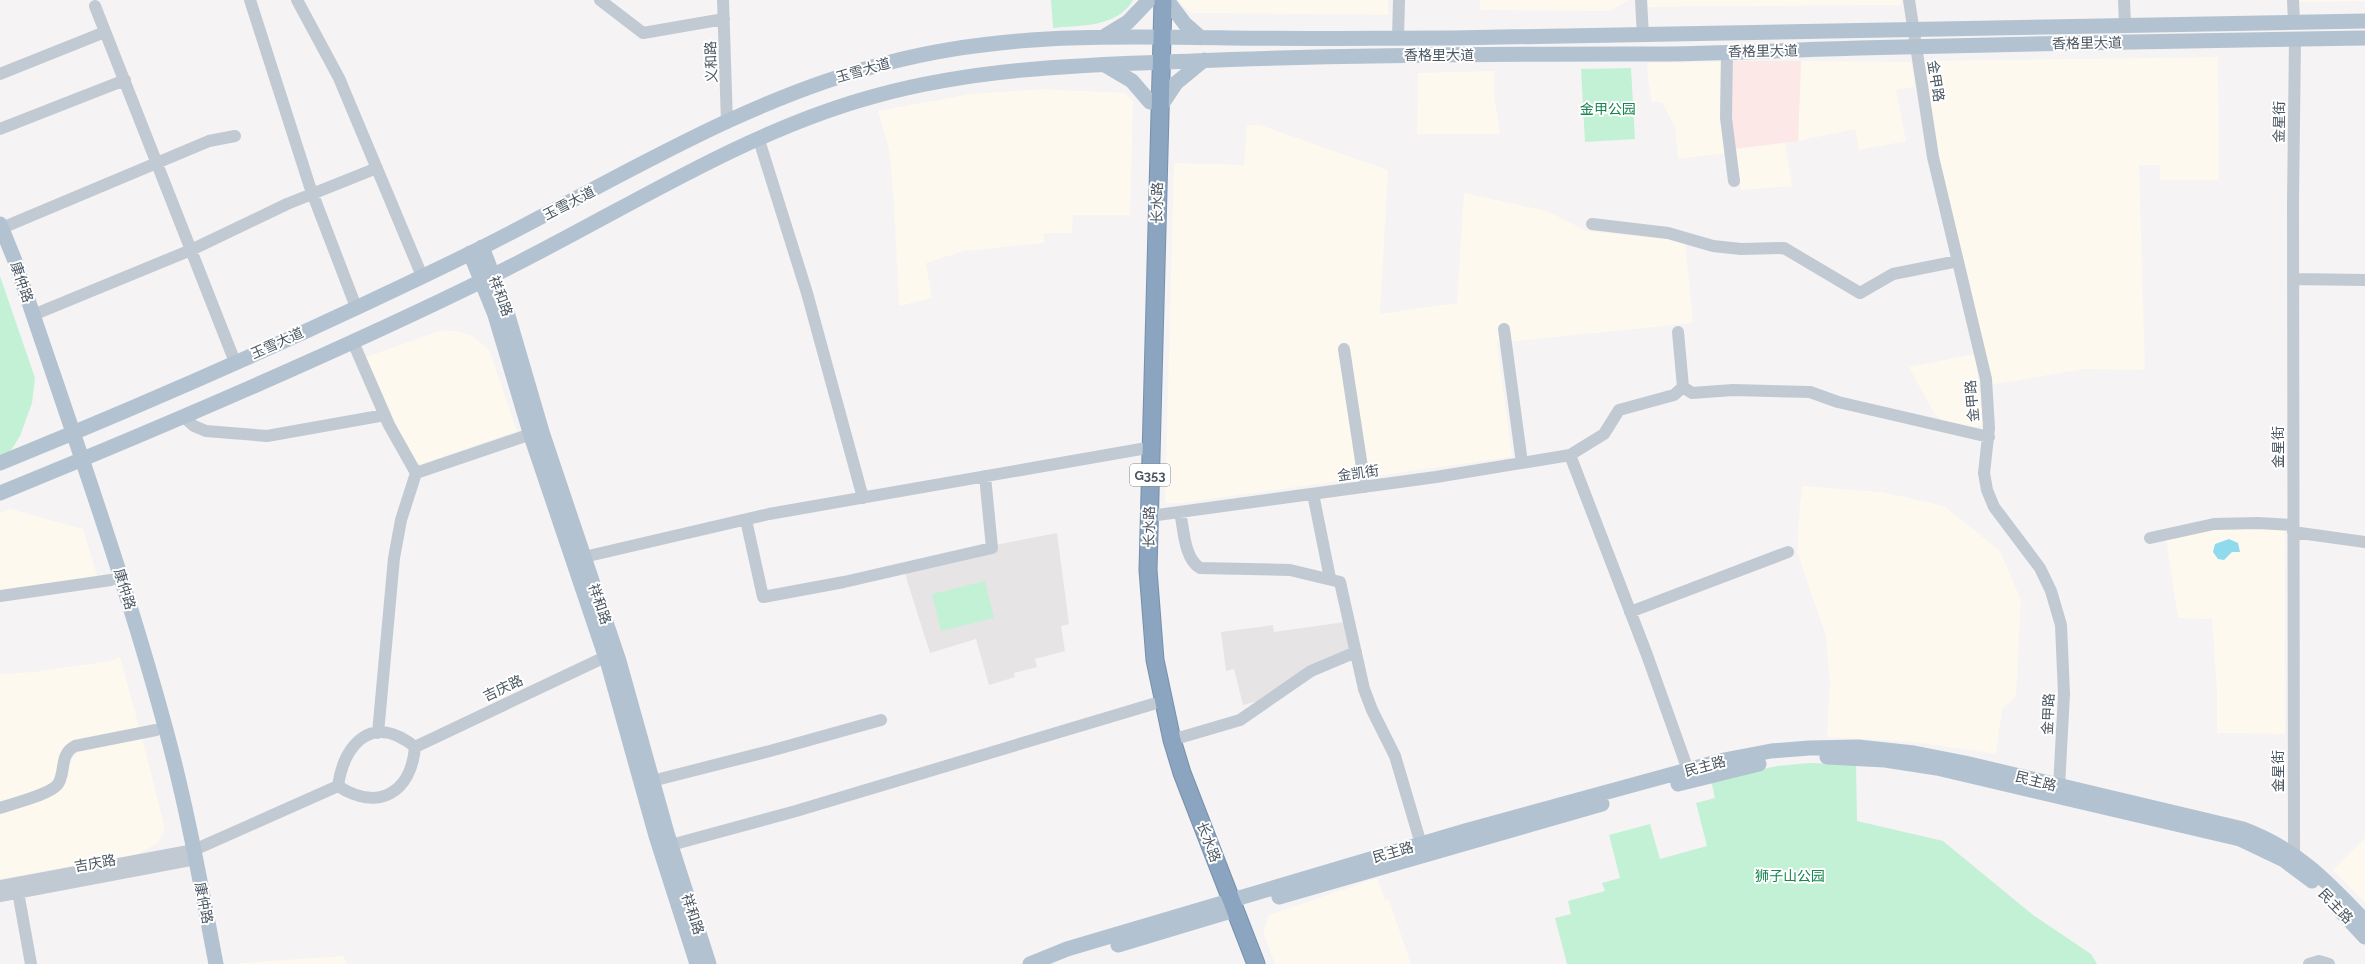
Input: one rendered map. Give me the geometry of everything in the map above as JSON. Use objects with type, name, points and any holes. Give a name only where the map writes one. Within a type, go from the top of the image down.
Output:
[{"type":"highway","name":"长水路","points":[[1153,0],[1157,37]]},
{"type":"highway","name":"长水路","points":[[1163,0],[1157,37],[1155,105],[1148,570],[1151,628],[1159,685],[1172,740],[1246,964]]},
{"type":"highway","name":"长水路","points":[[1155,105],[1141,450],[1139,599],[1145,658],[1153,704],[1173,777],[1228,906],[1256,964]]},
{"type":"main road","points":[[1105,36],[1128,22],[1149,0]]},
{"type":"main road","points":[[1167,0],[1182,20],[1201,38]]},
{"type":"main road","name":"香格里大道","points":[[1157,37],[1398,38],[1643,36],[2365,21]]},
{"type":"main road","name":"玉雪大道","points":[[0,463],[134,408],[356,307],[476,250],[727,123],[810,86],[914,56],[1003,42],[1105,36],[1157,37]]},
{"type":"main road","name":"香格里大道","points":[[1156,62],[1302,56],[1635,55],[1916,47],[2365,38]]},
{"type":"main road","points":[[1104,64],[1132,81],[1155,105],[1176,83],[1204,60]]},
{"type":"main road","name":"玉雪大道","points":[[0,493],[184,417],[353,342],[488,278],[662,187],[759,140],[820,113],[926,83],[1014,70],[1156,62]]},
{"type":"main road","name":"康仲路","points":[[1,226],[33,314],[68,435]]},
{"type":"main road","name":"康仲路","points":[[0,250],[77,462],[191,854],[216,964]]},
{"type":"main road","name":"祥和路","points":[[476,250],[488,278],[507,312],[543,435],[619,661],[671,845],[710,964]]},
{"type":"main road","name":"祥和路","points":[[488,278],[501,333],[531,434],[605,657],[656,836],[697,964]]},
{"type":"main road","name":"康仲路","points":[[77,462],[115,559],[153,683],[180,783],[206,964]]},
{"type":"main road","name":"民主路","points":[[1058,964],[1228,906],[1421,844],[1688,770],[1771,751],[1809,748],[1858,747],[1940,758],[2243,829],[2275,843],[2294,854],[2327,881],[2365,921]]},
{"type":"main road","name":"民主路","points":[[1030,964],[1067,949],[1727,770],[1791,760],[1857,758],[1938,768],[2240,839],[2270,852],[2297,869],[2320,889],[2365,937]]},
{"type":"street","points":[[250,0],[312,194],[356,307]]},
{"type":"street","points":[[297,0],[339,78],[422,276]]},
{"type":"street","points":[[600,0],[643,33],[724,19]]},
{"type":"street","name":"义和路","points":[[723,0],[727,123]]},
{"type":"street","points":[[1398,38],[1399,0]]},
{"type":"street","points":[[1640,0],[1643,36]]},
{"type":"street","name":"金甲路","points":[[1909,0],[1933,157],[1983,360],[1989,405],[1989,438],[1984,473],[1990,499],[2040,568],[2055,602],[2061,625],[2064,687],[2059,787]]},
{"type":"street","points":[[2124,0],[2125,25]]},
{"type":"street","points":[[2293,0],[2294,22]]},
{"type":"street","points":[[94,6],[125,80],[235,362]]},
{"type":"street","points":[[0,74],[105,32]]},
{"type":"street","name":"金星街","points":[[2294,854],[2293,279],[2295,39]]},
{"type":"street","points":[[1727,52],[1726,118],[1734,181]]},
{"type":"street","points":[[0,129],[125,80]]},
{"type":"street","points":[[1,226],[145,169],[156,162],[209,141],[235,136]]},
{"type":"street","points":[[759,140],[810,300],[863,498]]},
{"type":"street","points":[[33,314],[191,250],[312,194],[377,168]]},
{"type":"street","points":[[1592,224],[1668,233],[1713,246],[1741,249],[1784,248],[1860,293],[1893,274],[1958,261]]},
{"type":"street","points":[[2293,279],[2365,280]]},
{"type":"street","points":[[1504,329],[1522,463]]},
{"type":"street","points":[[1678,332],[1683,387]]},
{"type":"street","points":[[353,342],[385,415],[416,473],[402,520],[394,558],[378,733]]},
{"type":"street","points":[[1344,349],[1365,487]]},
{"type":"street","points":[[1683,387],[1692,393],[1733,390],[1810,392],[1838,402],[1989,438]]},
{"type":"street","points":[[1683,387],[1674,396],[1619,410],[1604,434],[1570,455],[1688,770]]},
{"type":"street","points":[[184,417],[194,426],[206,431],[267,436],[385,415]]},
{"type":"street","points":[[416,473],[531,434]]},
{"type":"street","points":[[584,557],[746,520],[985,476],[1141,450]]},
{"type":"street","name":"金凯街","points":[[1150,516],[1365,487],[1570,455]]},
{"type":"street","points":[[746,520],[763,597],[844,582],[992,548],[985,476]]},
{"type":"street","points":[[1313,494],[1330,578]]},
{"type":"street","points":[[1180,512],[1189,555],[1193,562],[1200,568],[1290,570],[1330,578],[1340,582],[1368,700],[1395,756],[1421,844]]},
{"type":"street","points":[[2150,538],[2214,524],[2258,523],[2365,542]]},
{"type":"street","points":[[1630,612],[1788,552]]},
{"type":"street","points":[[0,596],[111,580]]},
{"type":"street","points":[[1172,740],[1240,720],[1311,671],[1356,652]]},
{"type":"street","name":"吉庆路","points":[[415,747],[605,657]]},
{"type":"street","points":[[671,845],[796,811],[1153,704]]},
{"type":"street","points":[[652,781],[770,751],[881,720]]},
{"type":"street","points":[[0,808],[54,788],[60,780],[63,763],[68,750],[75,746],[156,730]]},
{"type":"street","points":[[378,733],[400,736],[415,747],[408,773],[392,794],[374,798],[361,797],[338,786],[342,766],[352,746],[362,737],[378,733]]},
{"type":"street","name":"吉庆路","points":[[0,896],[191,854],[338,786]]},
{"type":"street","name":"吉庆路","points":[[0,886],[191,854]]},
{"type":"street","points":[[18,892],[31,964]]},
{"type":"street","points":[[2309,964],[2319,961],[2329,964]]},
{"type":"shaded area","points":[[1177,0],[1388,0],[1388,15],[1191,13]]},
{"type":"shaded area","points":[[1480,0],[1628,0],[1611,11],[1480,10]]},
{"type":"shaded area","points":[[1648,0],[1902,0],[1901,5],[1648,7]]},
{"type":"shaded area","points":[[2296,0],[2365,0],[2365,1],[2296,2]]},
{"type":"shaded area","points":[[2218,57],[2219,180],[2160,180],[2160,165],[2139,165],[2145,370],[2083,369],[1990,385],[1933,134],[1923,61]]},
{"type":"shaded area","points":[[1731,61],[1801,61],[1798,141],[1734,149],[1731,126]]},
{"type":"shaded area","points":[[1801,61],[1911,62],[1915,87],[1896,90],[1906,141],[1859,150],[1855,129],[1798,141]]},
{"type":"shaded area","points":[[1721,62],[1720,97],[1726,153],[1678,159],[1675,127],[1662,102],[1652,102],[1647,63]]},
{"type":"shaded area","points":[[1494,71],[1494,95],[1500,134],[1417,134],[1418,73]]},
{"type":"shaded area","points":[[1042,89],[1125,93],[1133,101],[1130,215],[1073,215],[1072,233],[1044,233],[1044,243],[964,251],[926,263],[932,298],[899,306],[894,203],[889,148],[878,111],[970,94]]},
{"type":"shaded area","points":[[1247,125],[1260,125],[1388,170],[1380,314],[1457,303],[1464,193],[1547,211],[1587,231],[1685,241],[1693,323],[1497,343],[1512,457],[1182,503],[1165,503],[1174,163],[1244,165]]},
{"type":"shaded area","points":[[1785,142],[1792,186],[1741,190],[1734,149]]},
{"type":"shaded area","points":[[442,330],[457,331],[471,335],[489,350],[517,431],[421,464],[414,461],[410,455],[366,357]]},
{"type":"shaded area","points":[[1975,354],[1984,426],[1959,429],[1946,424],[1935,415],[1909,367]]},
{"type":"shaded area","points":[[1803,486],[1882,492],[1944,506],[2000,551],[2021,600],[2016,696],[2002,709],[1996,754],[1914,742],[1827,737],[1830,683],[1826,636],[1797,552],[1800,502]]},
{"type":"shaded area","points":[[10,509],[83,529],[98,579],[0,593],[0,513]]},
{"type":"shaded area","points":[[2216,529],[2285,529],[2285,734],[2217,733],[2217,691],[2212,619],[2178,618],[2166,538]]},
{"type":"shaded area","points":[[1057,533],[1069,624],[1061,626],[1065,651],[1035,659],[1037,667],[1014,673],[1015,677],[989,685],[976,639],[930,653],[905,574],[995,545]]},
{"type":"shaded area","points":[[1345,622],[1351,651],[1266,699],[1243,705],[1234,669],[1226,671],[1221,632],[1273,625],[1274,632]]},
{"type":"shaded area","points":[[120,657],[140,731],[78,742],[55,783],[0,805],[0,674],[34,672],[110,661]]},
{"type":"shaded area","points":[[142,738],[165,829],[158,843],[138,854],[0,879],[0,810],[49,793],[70,760],[79,752]]},
{"type":"shaded area","points":[[2365,838],[2365,902],[2333,870]]},
{"type":"shaded area","points":[[1377,878],[1385,901],[1389,900],[1411,964],[1275,964],[1263,932],[1269,915]]},
{"type":"shaded area","points":[[344,956],[346,964],[232,964],[241,963]]},
{"type":"green space","points":[[1051,0],[1133,0],[1118,16],[1108,20],[1086,25],[1053,28]]},
{"type":"green space","name":"金甲公园","points":[[1631,68],[1635,139],[1585,142],[1581,69]]},
{"type":"green space","points":[[0,276],[35,378],[32,403],[20,436],[10,452],[0,456]]},
{"type":"green space","points":[[985,581],[994,618],[941,631],[932,594]]},
{"type":"green space","name":"狮子山公园","points":[[1809,763],[1856,764],[1857,821],[1943,841],[2033,915],[2091,954],[2097,964],[1567,964],[1555,918],[1571,914],[1568,901],[1605,891],[1602,883],[1620,878],[1609,835],[1650,824],[1660,859],[1707,846],[1696,803],[1715,798],[1711,780],[1777,766]]},
{"type":"water","points":[[2229,539],[2238,543],[2240,552],[2232,552],[2224,560],[2218,559],[2213,552],[2215,544]]}]
